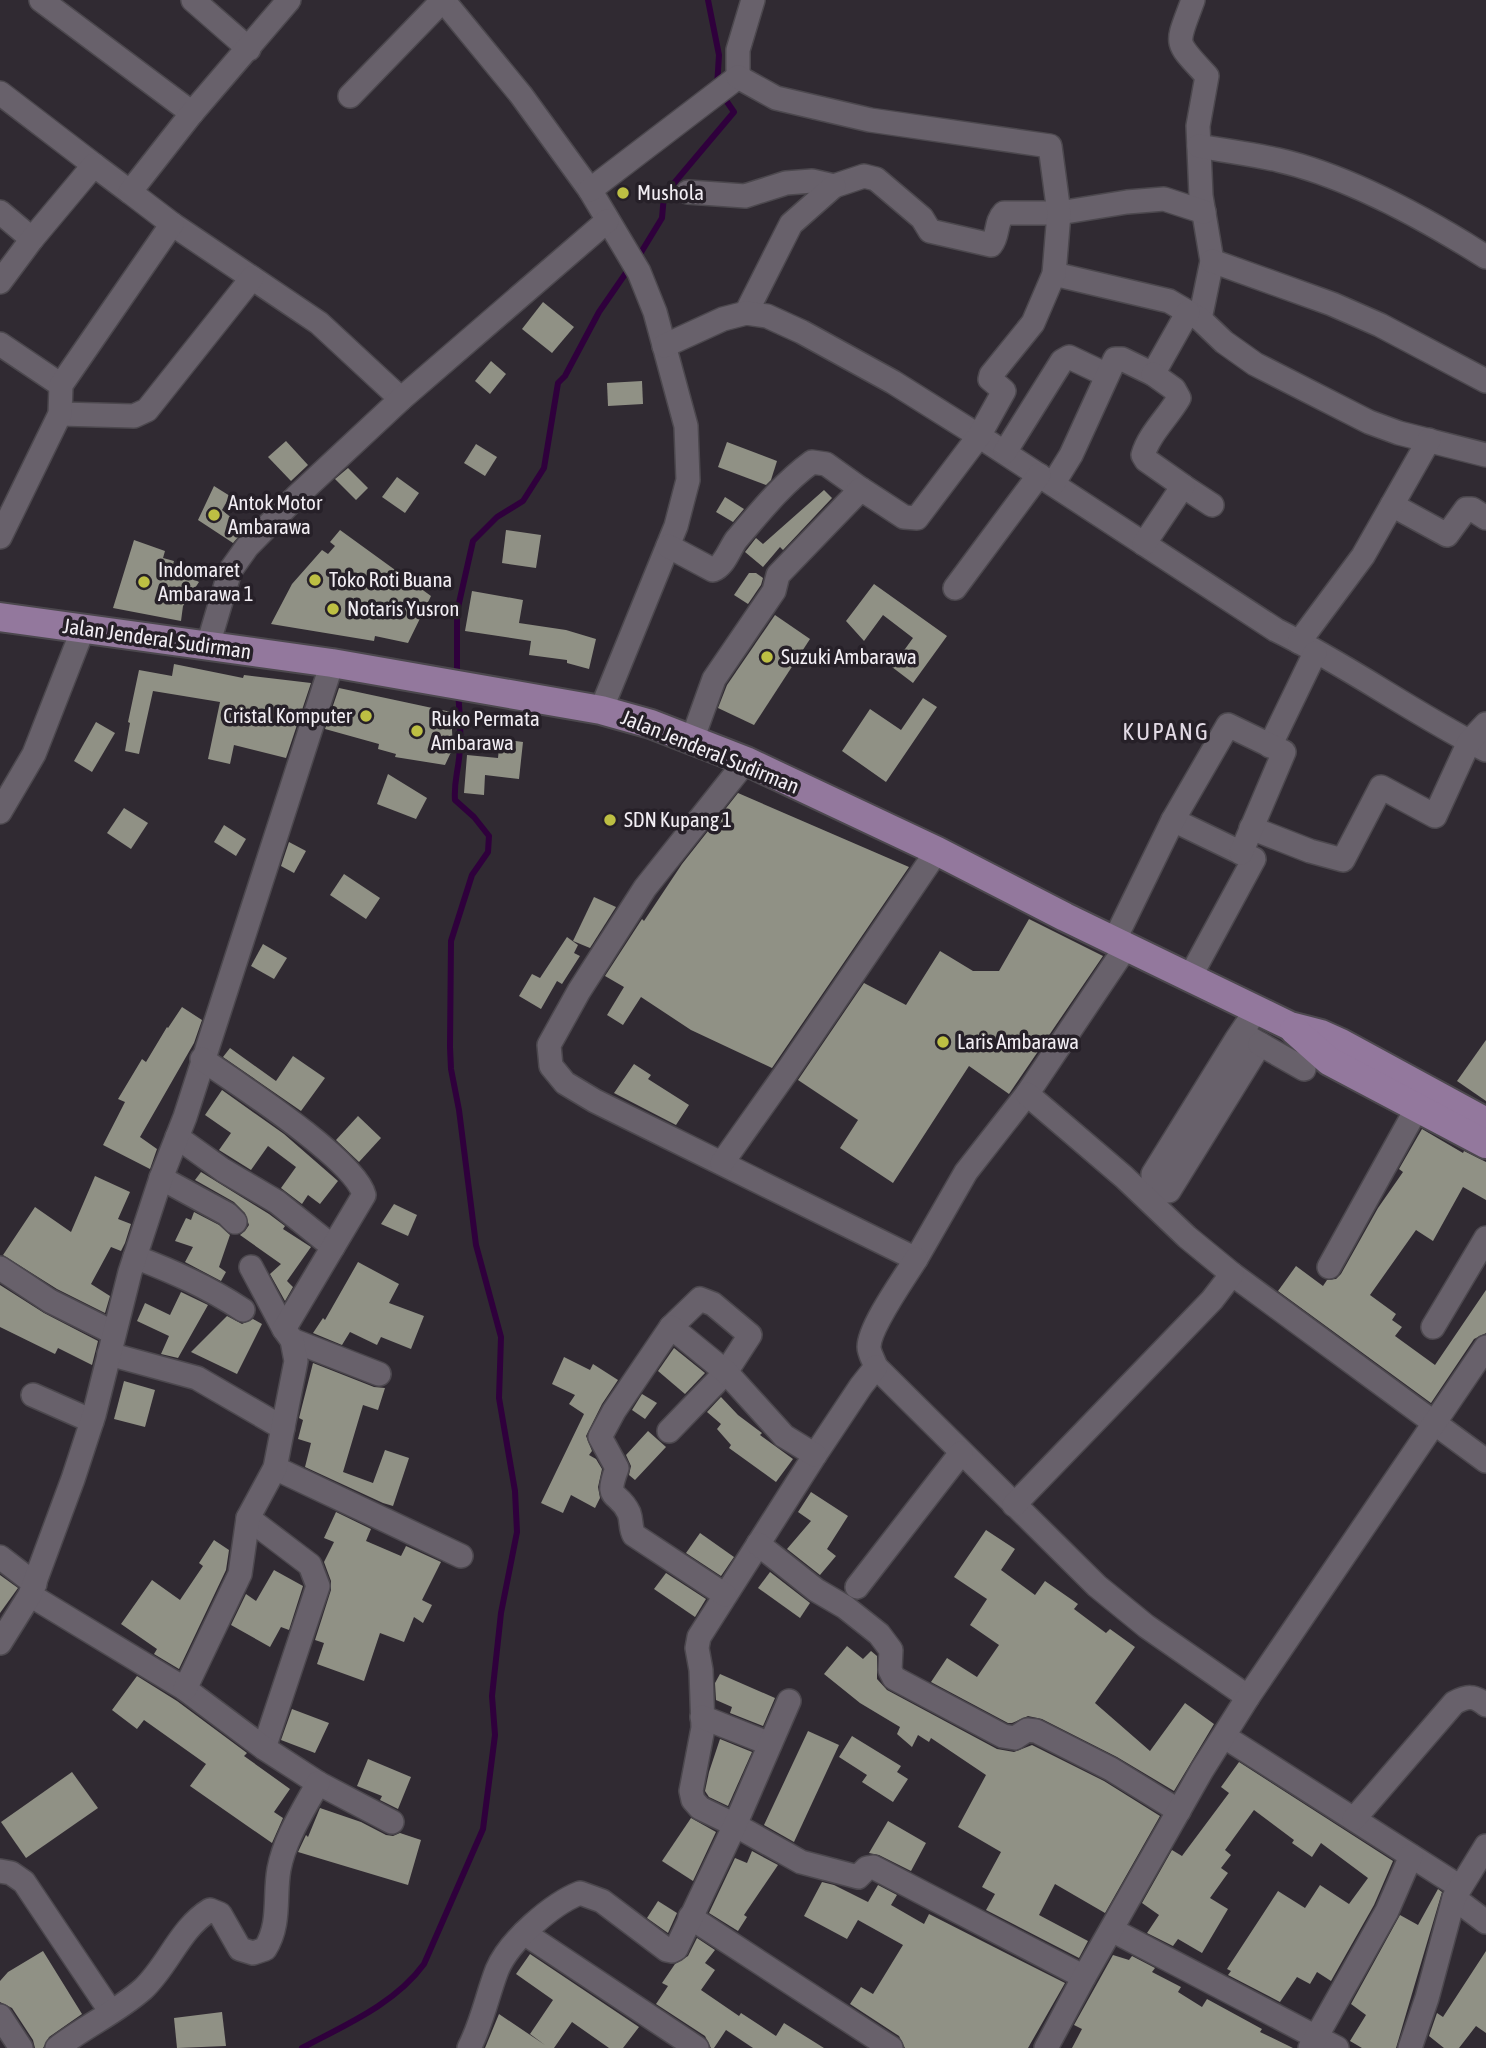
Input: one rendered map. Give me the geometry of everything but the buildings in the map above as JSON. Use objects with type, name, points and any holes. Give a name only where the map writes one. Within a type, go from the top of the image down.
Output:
[{"type":"main road","name":"Jalan Jenderal Sudirman","points":[[0,617],[332,663],[601,710],[652,724],[746,761],[936,851],[1290,1026],[1341,1042],[1486,1122]]},
{"type":"main road","name":"Jalan Jenderal Sudirman","points":[[1290,1026],[1329,1061],[1486,1144]]},
{"type":"street","points":[[41,0],[192,113]]},
{"type":"street","points":[[192,0],[249,49]]},
{"type":"street","points":[[130,191],[192,113],[289,0]]},
{"type":"street","points":[[350,96],[443,0],[521,95],[590,190],[639,272],[655,312],[686,426],[688,480],[677,526],[601,710]]},
{"type":"street","points":[[590,190],[732,80],[753,0]]},
{"type":"street","points":[[1153,374],[1194,316],[1212,261],[1204,212],[1198,126],[1207,76],[1182,49],[1179,39],[1193,0]]},
{"type":"street","points":[[668,546],[713,570],[718,569],[734,543],[794,475],[812,462],[825,464],[904,517],[917,518],[979,436],[1004,391],[990,379],[991,375],[1033,323],[1054,274],[1059,213],[1050,146],[870,120],[776,98],[732,80]]},
{"type":"street","points":[[0,93],[172,224],[319,323],[401,399]]},
{"type":"street","points":[[1199,146],[1280,161],[1351,184],[1448,233],[1486,257]]},
{"type":"street","points":[[0,282],[94,165]]},
{"type":"street","points":[[746,313],[792,224],[834,186],[864,176],[876,179],[922,218],[930,231],[991,245],[995,240],[999,217],[1004,213],[1059,213],[1164,199],[1204,212]]},
{"type":"street","points":[[688,192],[744,196],[786,183],[813,181],[834,186]]},
{"type":"street","points":[[0,212],[32,239]]},
{"type":"street","points":[[208,645],[230,571],[247,547],[296,496],[401,399],[607,221]]},
{"type":"street","points":[[0,537],[60,414],[61,385],[172,224]]},
{"type":"street","points":[[1212,261],[1332,304],[1380,325],[1486,381]]},
{"type":"street","points":[[1054,274],[1169,301],[1194,316],[1255,364],[1369,422],[1399,433],[1486,456]]},
{"type":"street","points":[[60,414],[134,416],[148,410],[252,278]]},
{"type":"street","points":[[664,346],[723,318],[746,313],[767,316],[802,332],[893,382],[979,436],[1276,630],[1478,746]]},
{"type":"street","points":[[0,344],[61,385]]},
{"type":"street","points":[[1004,452],[1062,361],[1069,357],[1107,375]]},
{"type":"street","points":[[955,588],[1046,479],[1072,455],[1115,359],[1122,359],[1153,374],[1174,389],[1179,398],[1170,415],[1146,445],[1143,455],[1146,460],[1212,505]]},
{"type":"street","points":[[1270,746],[1307,647],[1429,440]]},
{"type":"street","points":[[1144,544],[1183,486]]},
{"type":"street","points":[[692,740],[714,680],[774,591],[778,575],[861,489]]},
{"type":"street","points":[[1392,505],[1447,535],[1466,509],[1472,509],[1486,518]]},
{"type":"street","points":[[0,812],[34,754],[83,629]]},
{"type":"street","points":[[0,1643],[33,1589],[92,1420],[135,1256],[177,1137],[332,663]]},
{"type":"street","points":[[1251,828],[1310,851],[1343,860],[1381,786],[1435,816],[1478,746],[1486,724]]},
{"type":"street","points":[[1241,853],[1284,752],[1228,725],[1173,820],[1120,944],[1027,1094],[966,1172],[884,1311],[869,1347],[876,1367],[1105,1593],[1146,1626],[1248,1697]]},
{"type":"street","points":[[746,761],[646,888],[579,991],[549,1045],[551,1066],[565,1083],[595,1101],[916,1259]]},
{"type":"street","points":[[1173,820],[1254,859],[1190,977]]},
{"type":"street","points":[[722,1163],[936,851]]},
{"type":"street","points":[[1251,1038],[1153,1174],[1153,1183],[1160,1191],[1169,1191],[1251,1038],[1257,1009]]},
{"type":"street","points":[[1251,1038],[1304,1069]]},
{"type":"street","points":[[202,1059],[289,1119],[347,1169],[362,1186],[364,1195],[333,1247],[288,1334]]},
{"type":"street","points":[[1027,1094],[1232,1274],[1486,1461]]},
{"type":"street","points":[[1329,1267],[1417,1108]]},
{"type":"street","points":[[177,1137],[223,1170],[277,1202],[333,1247]]},
{"type":"street","points":[[161,1178],[227,1214],[235,1222]]},
{"type":"street","points":[[1433,1327],[1486,1238]]},
{"type":"street","points":[[135,1256],[187,1277],[215,1291],[243,1310]]},
{"type":"street","points":[[185,1689],[240,1574],[248,1518],[275,1468],[296,1362],[288,1334],[251,1267]]},
{"type":"street","points":[[0,1268],[112,1344],[197,1378],[283,1428]]},
{"type":"street","points":[[1014,1505],[1212,1300],[1232,1274]]},
{"type":"street","points":[[669,1431],[726,1372],[750,1335],[713,1304],[700,1299],[671,1327],[614,1411],[600,1437],[617,1468],[610,1488],[613,1496],[627,1509],[634,1535],[725,1595]]},
{"type":"street","points":[[671,1327],[726,1372],[784,1436],[815,1455]]},
{"type":"street","points":[[288,1334],[379,1374]]},
{"type":"street","points":[[1046,2048],[1179,1811],[1248,1697],[1486,1347]]},
{"type":"street","points":[[876,1367],[815,1455],[699,1637],[696,1648],[701,1670],[703,1728],[691,1791],[693,1800],[700,1808],[801,1862],[858,1877],[867,1868],[873,1867],[1084,1977]]},
{"type":"street","points":[[33,1395],[92,1420]]},
{"type":"street","points":[[857,1587],[961,1453]]},
{"type":"street","points":[[275,1468],[461,1556]]},
{"type":"street","points":[[248,1518],[310,1564],[318,1586],[264,1748]]},
{"type":"street","points":[[758,1544],[878,1634],[891,1650],[890,1670],[894,1678],[1003,1736],[1015,1738],[1027,1730],[1036,1731],[1111,1769],[1179,1811]]},
{"type":"street","points":[[0,1557],[33,1589],[185,1689],[264,1748],[318,1783],[392,1822]]},
{"type":"street","points":[[1354,1819],[1454,1703],[1466,1696],[1476,1697],[1486,1704]]},
{"type":"street","points":[[469,2048],[477,2033],[498,1968],[524,1933],[571,1896],[580,1893],[602,1901],[667,1950],[676,1948],[735,1825],[789,1701]]},
{"type":"street","points":[[702,1717],[770,1744]]},
{"type":"street","points":[[1225,1737],[1411,1856],[1457,1893],[1486,1922]]},
{"type":"street","points":[[57,2048],[144,1988],[201,1915],[210,1910],[220,1914],[240,1949],[253,1952],[265,1949],[273,1937],[278,1870],[285,1846],[318,1783]]},
{"type":"street","points":[[1410,2048],[1457,1893],[1486,1846]]},
{"type":"street","points":[[1312,2042],[1387,1911],[1411,1856]]},
{"type":"street","points":[[0,1871],[11,1873],[24,1882],[111,2012]]},
{"type":"street","points":[[690,1917],[891,2048]]},
{"type":"street","points":[[1111,1930],[1312,2042],[1337,2048]]},
{"type":"street","points":[[524,1933],[697,2048]]},
{"type":"street","points":[[0,2016],[21,2048]]},
{"type":"waterway","points":[[708,0],[719,55],[717,87]]},
{"type":"waterway","points":[[637,259],[662,218],[664,195],[734,112],[723,96]]},
{"type":"waterway","points":[[457,678],[457,612],[473,541],[497,517],[523,501],[544,468],[558,383],[565,376],[599,312],[630,267]]},
{"type":"waterway","points":[[302,2048],[384,2002],[399,1991],[424,1964],[483,1829],[495,1735],[492,1696],[501,1613],[517,1532],[515,1491],[499,1398],[501,1337],[476,1245],[459,1110],[451,1069],[451,941],[472,875],[488,852],[489,836],[474,817],[455,800],[460,738],[458,692]]},
{"type":"place","name":"Mushola","points":[[623,193]]},
{"type":"place","name":"Antok Motor Ambarawa","points":[[214,515]]},
{"type":"place","name":"Toko Roti Buana","points":[[315,580]]},
{"type":"place","name":"Indomaret Ambarawa 1","points":[[144,582]]},
{"type":"place","name":"Notaris Yusron","points":[[333,609]]},
{"type":"place","name":"Suzuki Ambarawa","points":[[767,657]]},
{"type":"place","name":"Cristal Komputer","points":[[366,716]]},
{"type":"place","name":"Ruko Permata Ambarawa","points":[[417,731]]},
{"type":"place","name":"SDN Kupang 1","points":[[610,820]]},
{"type":"place","name":"Laris Ambarawa","points":[[943,1042]]},
{"type":"district","name":"KUPANG","points":[[1166,732]]}]
